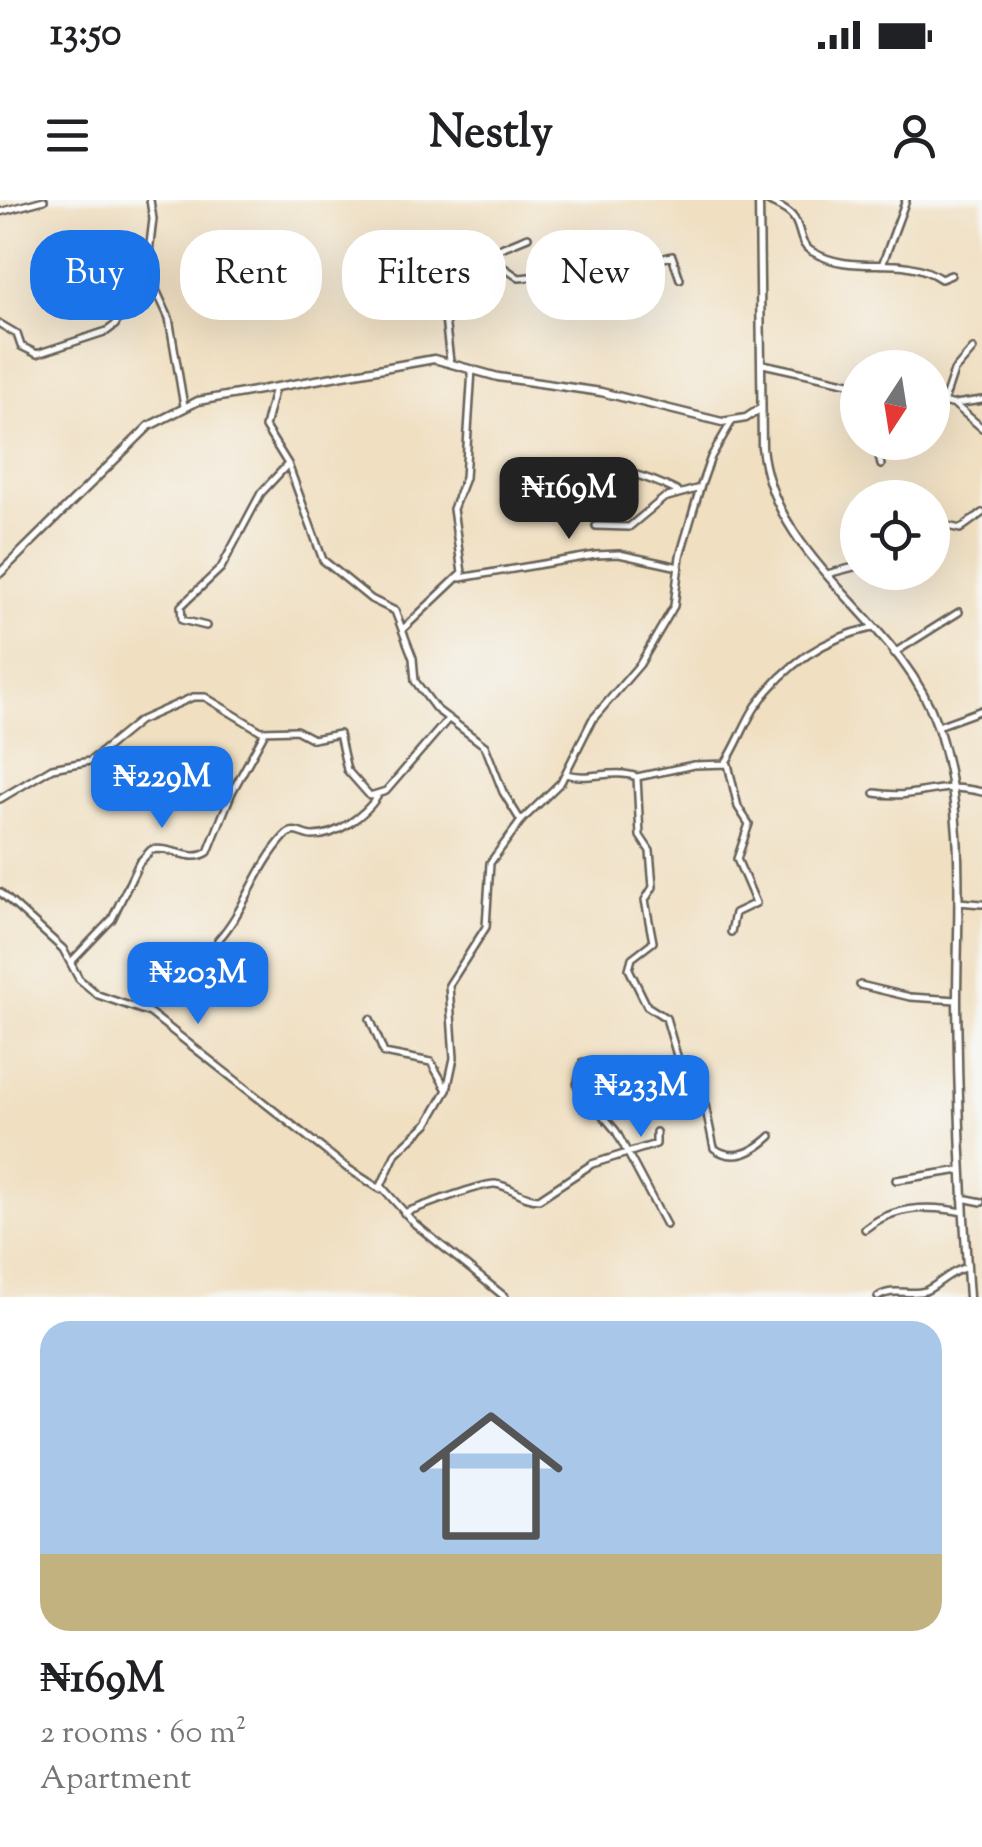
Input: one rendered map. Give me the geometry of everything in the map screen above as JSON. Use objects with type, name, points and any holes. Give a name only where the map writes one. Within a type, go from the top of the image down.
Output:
[{"type":"main road","points":[[763,200],[762,432],[764,465],[775,500],[826,574],[922,693],[937,726],[952,786],[958,902],[960,1170],[969,1297]]},
{"type":"main road","points":[[0,573],[149,426],[184,406],[414,359],[450,362],[736,421],[755,425],[762,432]]},
{"type":"main road","points":[[736,421],[762,408]]},
{"type":"street","points":[[14,200],[23,205]]},
{"type":"street","points":[[0,212],[44,200]]},
{"type":"street","points":[[150,200],[152,230]]},
{"type":"street","points":[[763,200],[793,217],[810,251],[850,266],[914,265],[945,280],[950,275]]},
{"type":"street","points":[[882,265],[906,200]]},
{"type":"street","points":[[506,270],[516,278],[624,268],[672,256],[680,279]]},
{"type":"street","points":[[160,298],[169,318],[184,406]]},
{"type":"street","points":[[0,324],[17,334],[21,346],[37,354],[107,331],[119,320]]},
{"type":"street","points":[[445,320],[450,362]]},
{"type":"street","points":[[950,383],[954,371],[973,349]]},
{"type":"street","points":[[763,364],[840,381]]},
{"type":"street","points":[[460,578],[462,558],[453,509],[466,478],[472,369]]},
{"type":"street","points":[[275,387],[265,427],[288,464],[324,560],[371,599],[386,603],[404,628],[415,681],[449,718],[485,746],[503,792],[522,821]]},
{"type":"street","points":[[950,403],[982,400]]},
{"type":"street","points":[[955,404],[982,428]]},
{"type":"street","points":[[382,1190],[396,1153],[428,1124],[448,1090],[454,1058],[449,985],[486,928],[490,863],[566,774],[592,720],[640,664],[669,615],[700,488],[711,457],[736,421]]},
{"type":"street","points":[[878,460],[881,465]]},
{"type":"street","points":[[206,626],[182,620],[181,606],[221,568],[262,493],[288,464]]},
{"type":"street","points":[[595,482],[606,470],[614,470],[653,478],[680,493]]},
{"type":"street","points":[[596,526],[629,527],[664,498],[700,488]]},
{"type":"street","points":[[950,526],[960,529],[982,513]]},
{"type":"street","points":[[404,628],[460,578],[608,555],[679,567]]},
{"type":"street","points":[[826,574],[840,570]]},
{"type":"street","points":[[893,654],[959,612]]},
{"type":"street","points":[[731,932],[735,914],[756,904],[736,854],[748,824],[738,808],[726,762],[756,707],[777,681],[819,645],[872,628]]},
{"type":"street","points":[[0,799],[52,768],[90,761],[139,722],[193,697],[205,698],[266,732],[296,730],[313,740],[339,734],[353,780],[370,796],[378,797]]},
{"type":"street","points":[[937,726],[982,710]]},
{"type":"street","points":[[218,940],[241,912],[257,876],[286,836],[296,831],[317,836],[368,810],[449,718]]},
{"type":"street","points":[[71,962],[112,919],[140,863],[151,850],[164,848],[195,857],[208,852],[232,792],[266,732]]},
{"type":"street","points":[[566,774],[584,778],[615,773],[637,776],[726,762]]},
{"type":"street","points":[[637,776],[640,836],[650,850],[653,887],[645,900],[654,942],[632,958],[629,968],[647,1006],[666,1018],[680,1066],[695,1077],[704,1099],[714,1148],[720,1154],[740,1155],[771,1136]]},
{"type":"street","points":[[876,793],[898,797],[936,786],[982,792]]},
{"type":"street","points":[[0,892],[50,935],[79,979],[98,995],[150,1013],[347,1168],[382,1190],[505,1297]]},
{"type":"street","points":[[958,902],[982,904]]},
{"type":"street","points":[[860,985],[910,997],[958,1000]]},
{"type":"street","points":[[370,1019],[384,1053],[431,1062],[448,1090]]},
{"type":"street","points":[[583,1062],[578,1085],[629,1154],[666,1224]]},
{"type":"street","points":[[404,1213],[447,1201],[481,1185],[501,1185],[540,1199],[592,1164],[656,1144],[656,1132]]},
{"type":"street","points":[[896,1180],[960,1170]]},
{"type":"street","points":[[962,1198],[982,1202]]},
{"type":"street","points":[[865,1228],[890,1213],[914,1208],[963,1212]]},
{"type":"street","points":[[878,1297],[884,1292],[926,1290],[946,1273],[967,1267]]}]
